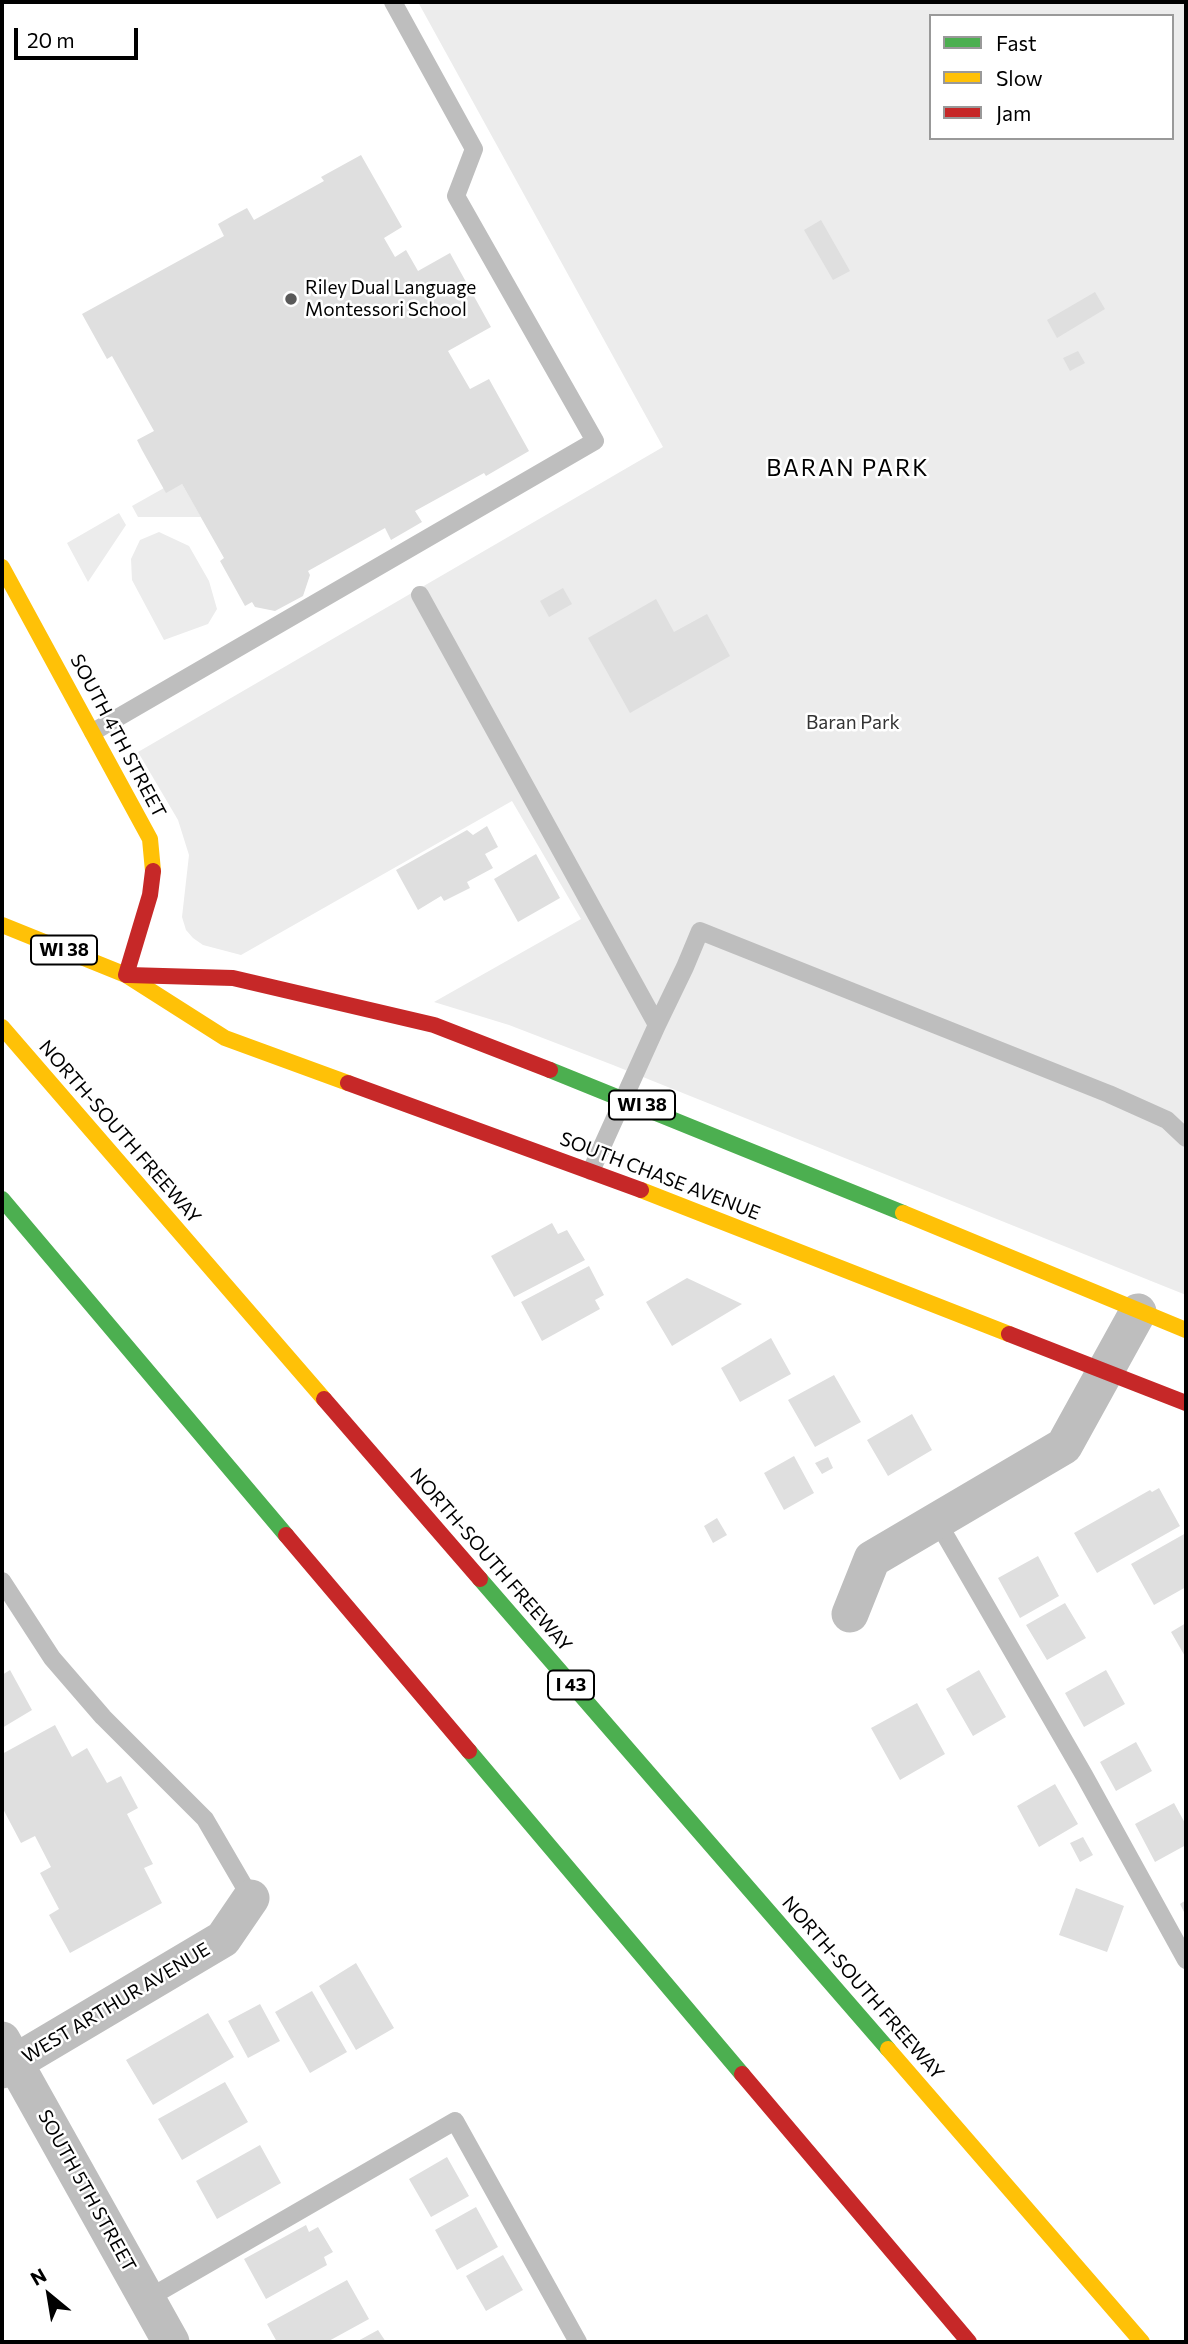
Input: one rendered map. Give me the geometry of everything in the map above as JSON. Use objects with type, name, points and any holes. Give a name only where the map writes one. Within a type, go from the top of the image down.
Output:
[{"type":"main road","name":"SOUTH 4TH STREET","points":[[2,567],[150,839],[154,868],[150,895],[126,975]]},
{"type":"main road","name":"SOUTH CHASE AVENUE","points":[[2,925],[126,975],[225,1038],[591,1171],[1186,1403]]},
{"type":"main road","name":"SOUTH CHASE AVENUE","points":[[126,975],[233,978],[434,1025],[624,1098],[1186,1330]]},
{"type":"main road","name":"NORTH-SOUTH FREEWAY","points":[[2,1027],[1142,2342]]},
{"type":"main road","points":[[2,1199],[969,2342]]},
{"type":"street","points":[[850,1614],[872,1559],[1064,1446],[1138,1312]]},
{"type":"street","name":"WEST ARTHUR AVENUE","points":[[6,2058],[223,1939],[251,1898]]},
{"type":"street","name":"SOUTH 5TH STREET","points":[[6,2058],[171,2342]]},
{"type":"lane","points":[[93,732],[595,441],[456,196],[474,149],[393,2]]},
{"type":"lane","points":[[420,595],[657,1025]]},
{"type":"lane","points":[[591,1171],[700,931],[1110,1094],[1167,1120],[1186,1138]]},
{"type":"lane","points":[[937,1521],[1084,1775],[1186,1960]]},
{"type":"lane","points":[[2,1581],[52,1658],[103,1717],[205,1819],[251,1898]]},
{"type":"lane","points":[[147,2299],[455,2121],[578,2342]]},
{"type":"green space","name":"Baran Park","points":[[418,2],[1186,2],[1186,1295],[613,1065],[509,1025],[434,1002],[581,919],[512,801],[241,955],[203,945],[186,930],[182,917],[189,855],[178,820],[138,752],[663,447]]},
{"type":"green space","points":[[182,484],[201,517],[138,517],[132,506],[164,488]]},
{"type":"green space","points":[[119,513],[126,525],[88,582],[67,543]]},
{"type":"green space","points":[[159,532],[189,546],[209,581],[217,609],[208,624],[164,640],[132,580],[131,559],[140,540]]},
{"type":"building","points":[[361,155],[402,227],[384,238],[395,257],[406,250],[418,271],[450,253],[491,327],[448,351],[470,389],[489,379],[529,451],[415,511],[422,522],[391,540],[385,528],[308,571],[310,575],[303,596],[275,611],[255,607],[252,602],[245,606],[220,561],[224,558],[182,484],[166,493],[137,440],[154,431],[112,356],[107,359],[82,314],[224,236],[218,224],[232,216],[247,208],[254,220],[324,181],[321,177]]},
{"type":"building","points":[[821,220],[850,271],[833,280],[804,230]]},
{"type":"building","points":[[1095,292],[1105,309],[1057,338],[1047,320]]},
{"type":"building","points":[[1078,351],[1085,363],[1070,371],[1063,358]]},
{"type":"building","points":[[563,588],[572,604],[549,617],[540,601]]},
{"type":"building","points":[[656,599],[674,632],[707,614],[730,656],[630,713],[588,638]]},
{"type":"building","points":[[487,826],[498,847],[485,854],[493,868],[467,882],[470,888],[444,901],[441,896],[418,910],[396,870],[467,830],[473,835]]},
{"type":"building","points":[[536,854],[560,898],[518,922],[494,879]]},
{"type":"building","points":[[552,1223],[558,1234],[567,1230],[585,1260],[514,1297],[491,1256]]},
{"type":"building","points":[[589,1266],[604,1295],[595,1300],[600,1309],[542,1341],[521,1302]]},
{"type":"building","points":[[687,1278],[742,1304],[672,1346],[646,1302]]},
{"type":"building","points":[[771,1338],[791,1374],[740,1402],[721,1368]]},
{"type":"building","points":[[834,1375],[861,1422],[815,1447],[788,1400]]},
{"type":"building","points":[[912,1414],[932,1450],[888,1476],[867,1440]]},
{"type":"building","points":[[794,1456],[814,1493],[784,1510],[764,1473]]},
{"type":"building","points":[[828,1457],[833,1468],[822,1474],[815,1463]]},
{"type":"building","points":[[1159,1488],[1180,1526],[1097,1573],[1074,1533],[1150,1490],[1152,1492]]},
{"type":"building","points":[[717,1518],[727,1535],[713,1543],[704,1526]]},
{"type":"building","points":[[1186,1533],[1186,1587],[1154,1605],[1131,1564]]},
{"type":"building","points":[[1038,1556],[1059,1596],[1020,1618],[998,1578]]},
{"type":"building","points":[[1065,1603],[1086,1638],[1047,1660],[1026,1625]]},
{"type":"building","points":[[1186,1623],[1186,1658],[1171,1632]]},
{"type":"building","points":[[10,1670],[32,1710],[2,1728],[2,1675]]},
{"type":"building","points":[[979,1670],[1006,1717],[973,1736],[946,1689]]},
{"type":"building","points":[[1106,1670],[1125,1704],[1084,1727],[1065,1693]]},
{"type":"building","points":[[917,1703],[945,1754],[900,1780],[871,1728]]},
{"type":"building","points":[[55,1725],[72,1757],[87,1748],[107,1783],[121,1776],[138,1808],[127,1814],[153,1864],[144,1868],[162,1903],[70,1953],[49,1915],[59,1909],[40,1873],[51,1867],[35,1836],[21,1843],[2,1807],[2,1754]]},
{"type":"building","points":[[1136,1742],[1152,1771],[1116,1791],[1100,1762]]},
{"type":"building","points":[[1055,1784],[1078,1824],[1039,1847],[1017,1806]]},
{"type":"building","points":[[1174,1803],[1186,1825],[1186,1845],[1155,1862],[1135,1824]]},
{"type":"building","points":[[1083,1837],[1093,1855],[1080,1862],[1070,1843]]},
{"type":"building","points":[[1076,1888],[1124,1906],[1107,1952],[1059,1935]]},
{"type":"building","points":[[1186,1900],[1186,1916],[1180,1904]]},
{"type":"building","points":[[356,1963],[394,2028],[356,2050],[319,1986]]},
{"type":"building","points":[[312,1991],[347,2052],[310,2073],[275,2012]]},
{"type":"building","points":[[260,2004],[280,2041],[248,2058],[228,2021]]},
{"type":"building","points":[[208,2013],[234,2057],[153,2105],[126,2060]]},
{"type":"building","points":[[225,2082],[248,2122],[182,2160],[158,2119]]},
{"type":"building","points":[[260,2145],[281,2183],[217,2219],[196,2181]]},
{"type":"building","points":[[447,2157],[469,2196],[431,2217],[409,2179]]},
{"type":"building","points":[[476,2207],[498,2247],[457,2270],[435,2230]]},
{"type":"building","points":[[306,2225],[309,2232],[318,2227],[333,2252],[324,2257],[327,2265],[266,2299],[244,2259]]},
{"type":"building","points":[[503,2255],[523,2290],[486,2311],[466,2276]]},
{"type":"building","points":[[347,2280],[369,2319],[327,2342],[277,2342],[267,2324]]},
{"type":"building","points":[[378,2330],[386,2342],[356,2342]]},
{"type":"traffic: fast","points":[[550,1070],[903,1213]]},
{"type":"traffic: fast","points":[[2,1199],[286,1535]]},
{"type":"traffic: fast","points":[[480,1579],[888,2049]]},
{"type":"traffic: fast","points":[[469,1751],[742,2074]]},
{"type":"traffic: slow","points":[[2,567],[150,839],[153,871]]},
{"type":"traffic: slow","points":[[2,925],[126,975],[225,1038],[348,1083]]},
{"type":"traffic: slow","points":[[2,1027],[324,1399]]},
{"type":"traffic: slow","points":[[641,1190],[1009,1334]]},
{"type":"traffic: slow","points":[[903,1213],[1186,1330]]},
{"type":"traffic: slow","points":[[888,2049],[1142,2342]]},
{"type":"traffic: jam","points":[[126,975],[150,895],[153,871]]},
{"type":"traffic: jam","points":[[128,975],[233,978],[434,1025],[550,1070]]},
{"type":"traffic: jam","points":[[348,1083],[641,1190]]},
{"type":"traffic: jam","points":[[1009,1334],[1186,1403]]},
{"type":"traffic: jam","points":[[324,1399],[480,1579]]},
{"type":"traffic: jam","points":[[286,1535],[469,1751]]},
{"type":"traffic: jam","points":[[742,2074],[969,2342]]},
{"type":"place","name":"Riley Dual Language Montessori School","points":[[291,299]]},
{"type":"district","name":"BARAN PARK","points":[[848,468]]}]
